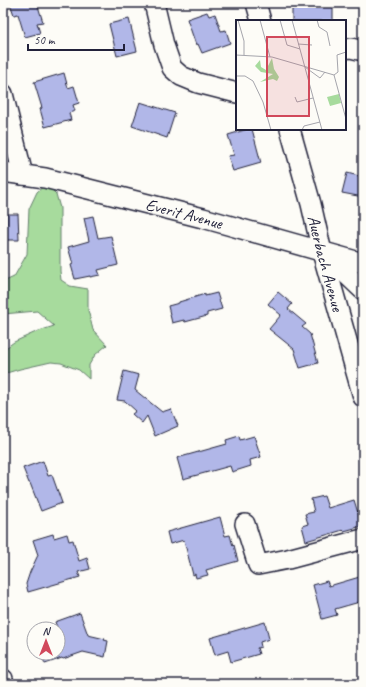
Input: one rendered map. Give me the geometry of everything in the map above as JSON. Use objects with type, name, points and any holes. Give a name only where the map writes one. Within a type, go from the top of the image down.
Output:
[{"type":"street","points":[[154,3],[164,45],[172,68],[181,76],[198,83],[236,93]]},
{"type":"street","points":[[256,3],[261,20]]},
{"type":"street","points":[[346,49],[351,48],[363,51]]},
{"type":"street","points":[[3,94],[23,175]]},
{"type":"street","name":"Auerbach Avenue","points":[[290,130],[311,204],[322,252],[363,397]]},
{"type":"street","name":"Everit Avenue","points":[[3,172],[45,178],[203,218],[363,263]]},
{"type":"street","points":[[322,252],[363,290]]},
{"type":"street","points":[[245,524],[258,565],[288,559],[363,539]]},
{"type":"street","points":[[3,679],[4,684]]},
{"type":"green space","points":[[46,184],[56,194],[60,208],[61,280],[70,286],[88,289],[88,310],[93,330],[107,345],[95,355],[89,365],[89,379],[79,370],[61,363],[51,362],[3,374],[3,350],[14,342],[54,326],[37,311],[3,314],[3,282],[14,277],[27,254],[29,209],[37,192]]},
{"type":"building","points":[[10,3],[37,3],[43,22],[37,23],[40,33],[25,37],[18,14],[14,15]]},
{"type":"building","points":[[333,5],[333,20],[292,20],[292,6]]},
{"type":"building","points":[[207,12],[209,16],[215,14],[221,31],[226,30],[230,43],[202,53],[198,44],[196,45],[187,19]]},
{"type":"building","points":[[129,19],[137,51],[117,56],[109,24]]},
{"type":"building","points":[[64,73],[68,88],[74,86],[79,103],[73,105],[75,111],[69,113],[71,120],[45,127],[40,109],[42,108],[34,82]]},
{"type":"building","points":[[140,102],[175,113],[167,138],[132,126]]},
{"type":"building","points":[[245,130],[252,130],[261,163],[233,171],[228,156],[234,155],[228,135]]},
{"type":"building","points":[[347,173],[363,177],[363,197],[342,193]]},
{"type":"building","points":[[7,214],[18,214],[19,240],[3,240],[3,224],[7,224]]},
{"type":"building","points":[[93,216],[98,238],[111,236],[118,265],[98,270],[100,275],[75,279],[71,265],[73,264],[68,247],[89,241],[84,218]]},
{"type":"building","points":[[278,292],[292,304],[288,309],[306,324],[302,327],[310,334],[318,363],[300,368],[294,349],[269,329],[281,315],[268,304]]},
{"type":"building","points":[[217,293],[222,309],[207,313],[207,316],[185,322],[184,320],[172,323],[168,306],[205,294],[205,296]]},
{"type":"building","points":[[124,371],[139,375],[135,390],[162,412],[171,409],[178,426],[155,436],[147,416],[142,423],[132,414],[136,411],[125,401],[117,400]]},
{"type":"building","points":[[239,436],[240,440],[254,436],[261,457],[250,460],[251,466],[232,472],[230,466],[183,479],[177,458],[227,444],[226,440]]},
{"type":"building","points":[[43,461],[48,476],[52,475],[62,503],[41,511],[23,468]]},
{"type":"building","points":[[324,496],[328,508],[354,500],[362,526],[306,541],[302,526],[308,524],[305,514],[314,512],[311,499]]},
{"type":"building","points":[[220,517],[225,536],[230,535],[238,561],[206,570],[208,575],[196,578],[195,574],[193,575],[184,540],[170,544],[167,532]]},
{"type":"building","points":[[53,534],[54,538],[67,534],[69,541],[73,540],[79,561],[87,558],[90,569],[78,572],[80,577],[28,592],[26,584],[38,555],[33,540]]},
{"type":"building","points":[[363,576],[363,601],[335,609],[337,615],[322,619],[313,585],[327,581],[329,586]]},
{"type":"building","points":[[80,613],[88,635],[108,641],[105,657],[83,652],[66,658],[66,621],[58,621]]},
{"type":"building","points":[[265,622],[269,639],[260,642],[261,647],[257,648],[259,654],[231,662],[228,651],[215,655],[210,638]]},
{"type":"building","points":[[44,661],[54,661],[45,664]]}]
